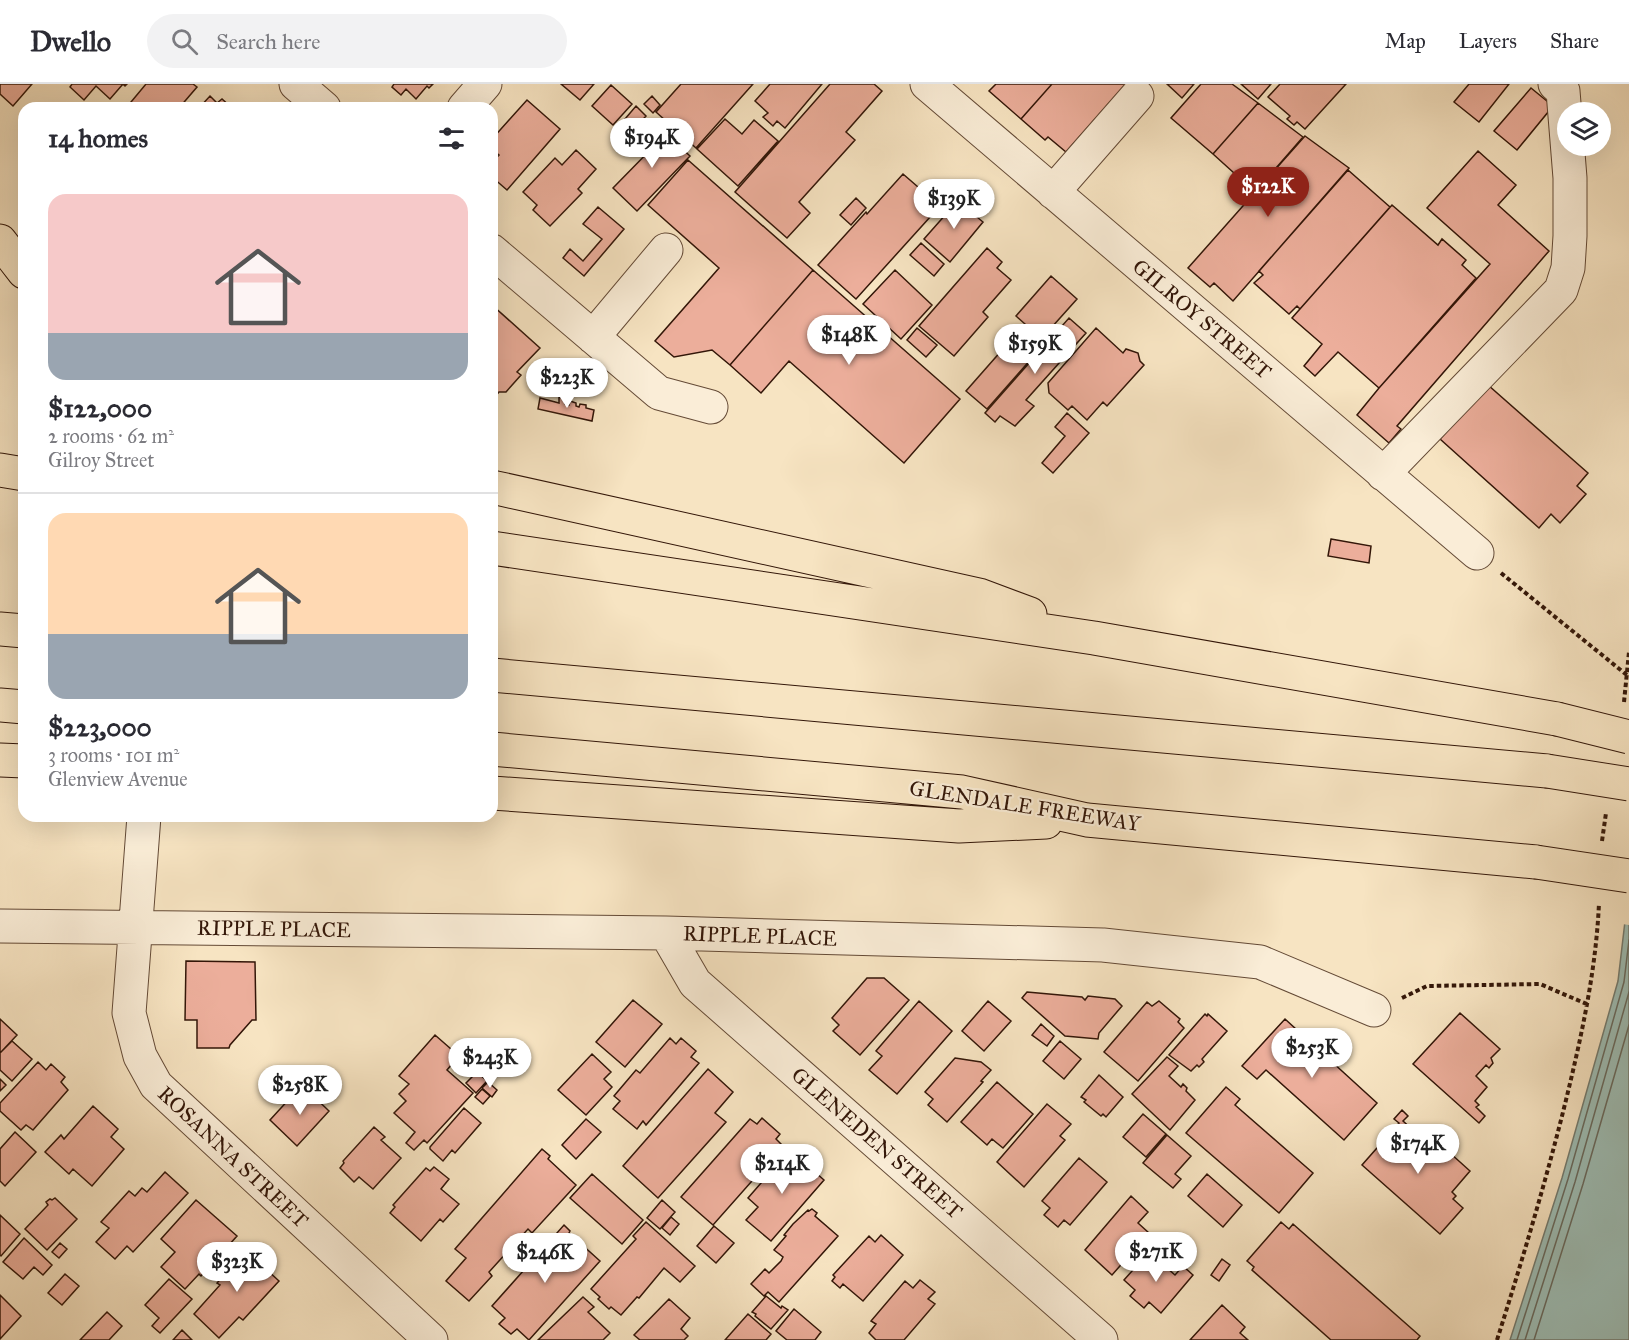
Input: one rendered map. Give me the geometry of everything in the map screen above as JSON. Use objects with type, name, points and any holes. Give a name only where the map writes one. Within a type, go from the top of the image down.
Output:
[{"type":"highway","points":[[0,241],[18,264]]},
{"type":"highway","points":[[0,470],[18,473]]},
{"type":"highway","points":[[498,488],[979,595],[1094,638]]},
{"type":"highway","points":[[498,549],[1094,638],[1557,719],[1626,723]]},
{"type":"highway","points":[[0,629],[18,630]]},
{"type":"highway","points":[[498,676],[1547,771],[1629,784]]},
{"type":"highway","points":[[0,705],[18,706]]},
{"type":"highway","name":"GLENDALE FREEWAY","points":[[498,750],[962,792],[1087,820],[1536,862],[1629,876]]},
{"type":"highway","points":[[0,760],[18,761]]},
{"type":"highway","points":[[498,794],[959,826],[1087,820]]},
{"type":"street","points":[[296,84],[317,102]]},
{"type":"street","points":[[469,102],[485,84]]},
{"type":"street","name":"GILROY STREET","points":[[927,84],[1477,553]]},
{"type":"street","points":[[1383,474],[1561,290],[1568,268],[1570,178],[1563,91],[1555,84]]},
{"type":"street","points":[[1053,192],[1137,96]]},
{"type":"street","points":[[593,337],[666,250]]},
{"type":"street","points":[[498,256],[660,393],[711,408]]},
{"type":"street","name":"ROSANNA STREET","points":[[144,822],[129,1013],[140,1056],[156,1085],[431,1340]]},
{"type":"street","name":"RIPPLE PLACE","points":[[0,926],[666,933],[1103,945],[1260,962],[1374,1010]]},
{"type":"street","name":"GLENEDEN STREET","points":[[666,933],[695,983],[1101,1340]]},
{"type":"path","points":[[1477,553],[1628,676]]},
{"type":"path","points":[[1626,723],[1629,652]]},
{"type":"path","points":[[1602,842],[1606,808]]},
{"type":"path","points":[[1497,1340],[1557,1137],[1589,1005],[1598,944],[1600,898]]},
{"type":"path","points":[[1374,1010],[1427,986],[1540,984],[1589,1005]]},
{"type":"water","points":[[1629,887],[1629,1340],[1510,1340],[1562,1178],[1618,981]]},
{"type":"pier","points":[[1629,884],[1629,925],[1622,924],[1626,887]]},
{"type":"building","points":[[0,84],[32,84],[13,106],[0,94]]},
{"type":"building","points":[[72,84],[123,84],[110,99],[96,86],[84,100],[70,87]]},
{"type":"building","points":[[146,84],[193,84],[197,87],[184,102],[131,102]]},
{"type":"building","points":[[394,84],[433,84],[429,88],[427,86],[416,99],[406,89],[401,95],[392,87]]},
{"type":"building","points":[[561,84],[594,84],[580,100]]},
{"type":"building","points":[[681,84],[753,84],[696,148],[656,112]]},
{"type":"building","points":[[770,84],[822,84],[785,128],[777,121],[773,126],[763,117],[768,113],[755,101]]},
{"type":"building","points":[[830,84],[874,84],[882,91],[846,132],[855,140],[799,202],[810,213],[787,238],[735,192]]},
{"type":"building","points":[[996,84],[1052,84],[1021,119],[989,91]]},
{"type":"building","points":[[1052,84],[1126,84],[1066,152],[1048,137],[1045,140],[1021,119]]},
{"type":"building","points":[[1167,84],[1194,84],[1182,98]]},
{"type":"building","points":[[1201,84],[1232,84],[1258,103],[1213,154],[1171,118]]},
{"type":"building","points":[[1241,84],[1271,84],[1258,99]]},
{"type":"building","points":[[1280,84],[1346,84],[1305,129],[1297,122],[1294,125],[1287,119],[1290,116],[1268,97]]},
{"type":"building","points":[[1469,84],[1509,84],[1479,122],[1454,102]]},
{"type":"building","points":[[611,85],[632,104],[613,125],[592,106]]},
{"type":"building","points":[[1531,88],[1553,106],[1517,150],[1494,131]]},
{"type":"building","points":[[210,96],[216,102],[204,102]]},
{"type":"building","points":[[652,96],[660,105],[653,113],[644,104]]},
{"type":"building","points":[[527,100],[560,129],[507,190],[498,182],[498,132]]},
{"type":"building","points":[[1258,103],[1303,137],[1255,192],[1213,154]]},
{"type":"building","points":[[636,106],[646,116],[635,128],[625,119]]},
{"type":"building","points":[[725,119],[742,134],[754,120],[778,141],[738,186],[697,149]]},
{"type":"building","points":[[652,121],[690,156],[637,211],[613,188],[657,143],[644,130]]},
{"type":"building","points":[[1305,136],[1349,168],[1233,301],[1214,283],[1210,287],[1188,268]]},
{"type":"building","points":[[576,150],[596,169],[578,189],[582,193],[550,226],[533,210],[537,205],[523,192],[555,158],[562,165]]},
{"type":"building","points":[[1478,151],[1516,185],[1498,205],[1549,251],[1397,426],[1401,429],[1389,443],[1357,415],[1490,264],[1427,208]]},
{"type":"building","points":[[688,160],[813,270],[730,365],[712,350],[674,357],[655,341],[719,268],[648,205]]},
{"type":"building","points":[[1348,170],[1390,207],[1300,309],[1297,306],[1289,314],[1254,283],[1263,275],[1259,271]]},
{"type":"building","points":[[903,174],[940,206],[856,299],[818,265]]},
{"type":"building","points":[[962,196],[975,207],[971,212],[983,222],[950,262],[924,239]]},
{"type":"building","points":[[856,198],[866,208],[851,225],[840,215]]},
{"type":"building","points":[[1392,205],[1438,245],[1442,239],[1466,260],[1462,265],[1476,278],[1379,388],[1338,352],[1315,376],[1304,366],[1322,344],[1292,318]]},
{"type":"building","points":[[598,207],[624,229],[584,276],[563,258],[570,249],[583,261],[602,239],[583,224]]},
{"type":"building","points":[[921,243],[944,264],[934,276],[910,255]]},
{"type":"building","points":[[987,248],[1002,262],[997,268],[1011,280],[983,312],[988,317],[954,356],[919,326]]},
{"type":"building","points":[[813,270],[960,399],[904,463],[789,361],[761,393],[730,365]]},
{"type":"building","points":[[895,270],[932,305],[901,339],[863,304]]},
{"type":"building","points":[[1051,276],[1077,299],[1043,337],[1047,341],[987,409],[966,391],[1025,324],[1016,316]]},
{"type":"building","points":[[498,310],[540,348],[517,372],[521,375],[506,392],[499,392]]},
{"type":"building","points":[[1069,318],[1086,333],[1026,400],[1034,406],[1015,426],[1000,416],[995,422],[985,413]]},
{"type":"building","points":[[917,328],[937,345],[926,357],[907,340]]},
{"type":"building","points":[[1096,328],[1123,353],[1126,349],[1138,353],[1144,365],[1107,406],[1103,402],[1087,420],[1072,406],[1068,410],[1049,393],[1048,383]]},
{"type":"building","points":[[1488,385],[1588,473],[1577,486],[1586,494],[1560,523],[1551,514],[1539,528],[1440,439]]},
{"type":"building","points":[[559,397],[566,399],[565,404],[569,405],[570,401],[576,403],[576,406],[586,405],[586,408],[594,410],[592,421],[538,409],[540,398],[559,403]]},
{"type":"building","points":[[1067,413],[1089,433],[1053,473],[1042,463],[1065,436],[1055,427]]},
{"type":"building","points":[[1331,539],[1371,546],[1369,563],[1328,556]]},
{"type":"building","points":[[186,961],[255,962],[256,1020],[252,1020],[229,1048],[197,1048],[197,1020],[185,1020]]},
{"type":"building","points":[[867,978],[884,978],[909,1000],[860,1055],[833,1031],[839,1025],[832,1018]]},
{"type":"building","points":[[1027,992],[1082,997],[1085,1000],[1088,996],[1115,999],[1122,1006],[1099,1033],[1098,1039],[1065,1036],[1022,998]]},
{"type":"building","points":[[633,1000],[662,1024],[625,1067],[596,1042]]},
{"type":"building","points":[[919,1001],[952,1031],[897,1094],[869,1070],[882,1056],[876,1051]]},
{"type":"building","points":[[988,1001],[1011,1021],[984,1051],[962,1031]]},
{"type":"building","points":[[1159,1001],[1180,1019],[1178,1022],[1184,1028],[1138,1081],[1104,1052],[1147,1002],[1152,1006]]},
{"type":"building","points":[[1460,1013],[1500,1049],[1491,1058],[1493,1063],[1489,1068],[1486,1065],[1476,1076],[1487,1087],[1475,1101],[1479,1105],[1476,1107],[1485,1116],[1479,1123],[1413,1064]]},
{"type":"building","points":[[1205,1014],[1207,1016],[1208,1014],[1227,1031],[1202,1059],[1204,1062],[1191,1071],[1169,1055]]},
{"type":"building","points":[[0,1019],[17,1035],[0,1053]]},
{"type":"building","points":[[1285,1019],[1377,1103],[1344,1140],[1266,1070],[1257,1079],[1242,1066]]},
{"type":"building","points":[[1041,1024],[1054,1036],[1047,1046],[1032,1035]]},
{"type":"building","points":[[435,1035],[459,1056],[447,1070],[473,1093],[427,1143],[424,1140],[414,1150],[406,1143],[415,1132],[394,1113],[406,1101],[399,1094],[409,1084],[399,1076]]},
{"type":"building","points":[[670,1038],[676,1044],[681,1038],[696,1051],[691,1057],[699,1063],[646,1125],[643,1121],[637,1129],[613,1109],[620,1101],[614,1096],[636,1070],[640,1073]]},
{"type":"building","points":[[12,1041],[32,1059],[12,1081],[0,1070],[0,1053]]},
{"type":"building","points":[[1060,1041],[1081,1059],[1064,1079],[1043,1061]]},
{"type":"building","points":[[592,1054],[611,1072],[604,1079],[612,1087],[586,1115],[558,1090]]},
{"type":"building","points":[[1167,1057],[1178,1066],[1169,1076],[1181,1087],[1183,1084],[1195,1100],[1170,1130],[1132,1094]]},
{"type":"building","points":[[955,1058],[981,1062],[991,1070],[947,1122],[928,1105],[933,1099],[925,1092]]},
{"type":"building","points":[[38,1062],[46,1070],[51,1064],[65,1077],[61,1082],[68,1090],[33,1130],[26,1125],[21,1130],[0,1111],[0,1103]]},
{"type":"building","points":[[708,1069],[733,1092],[715,1113],[726,1122],[658,1198],[623,1166]]},
{"type":"building","points":[[477,1072],[487,1081],[476,1093],[466,1083]]},
{"type":"building","points":[[1099,1075],[1123,1097],[1106,1117],[1103,1114],[1101,1116],[1081,1097]]},
{"type":"building","points":[[0,1079],[6,1085],[0,1091]]},
{"type":"building","points":[[488,1082],[497,1090],[492,1097],[482,1088]]},
{"type":"building","points":[[997,1082],[1033,1114],[1003,1148],[992,1139],[987,1145],[961,1122]]},
{"type":"building","points":[[302,1085],[329,1111],[297,1146],[270,1120]]},
{"type":"building","points":[[1226,1087],[1240,1099],[1235,1105],[1313,1173],[1279,1213],[1186,1133]]},
{"type":"building","points":[[482,1089],[490,1096],[483,1104],[475,1097]]},
{"type":"building","points":[[1047,1104],[1071,1124],[1060,1136],[1065,1140],[1024,1187],[997,1162]]},
{"type":"building","points":[[93,1106],[118,1129],[111,1137],[124,1149],[92,1186],[73,1169],[69,1174],[45,1152],[61,1135],[64,1139]]},
{"type":"building","points":[[464,1108],[481,1123],[455,1153],[452,1150],[443,1161],[430,1147]]},
{"type":"building","points":[[1402,1110],[1408,1116],[1403,1121],[1445,1159],[1450,1153],[1470,1171],[1452,1192],[1456,1196],[1453,1199],[1463,1208],[1440,1234],[1362,1165],[1399,1123],[1394,1119]]},
{"type":"building","points":[[1143,1114],[1166,1134],[1146,1157],[1123,1137]]},
{"type":"building","points":[[762,1118],[780,1134],[776,1139],[783,1146],[713,1225],[681,1197],[750,1119],[757,1124]]},
{"type":"building","points":[[586,1119],[601,1132],[576,1159],[562,1145]]},
{"type":"building","points":[[374,1127],[385,1137],[381,1140],[401,1158],[373,1189],[359,1177],[354,1182],[340,1168],[343,1161]]},
{"type":"building","points":[[15,1132],[36,1152],[5,1186],[0,1181],[0,1149]]},
{"type":"building","points":[[1167,1135],[1191,1156],[1175,1174],[1181,1179],[1173,1188],[1143,1163]]},
{"type":"building","points":[[542,1149],[550,1156],[548,1159],[576,1185],[532,1233],[528,1229],[489,1272],[492,1276],[469,1301],[446,1281],[466,1258],[455,1249]]},
{"type":"building","points":[[790,1150],[824,1180],[771,1241],[746,1220],[758,1207],[748,1198]]},
{"type":"building","points":[[1079,1158],[1107,1182],[1070,1225],[1064,1220],[1058,1227],[1044,1215],[1050,1208],[1042,1201]]},
{"type":"building","points":[[434,1167],[449,1179],[441,1189],[459,1204],[443,1222],[440,1219],[421,1241],[390,1213],[395,1207],[393,1205],[426,1168],[430,1171]]},
{"type":"building","points":[[165,1172],[188,1193],[133,1252],[127,1246],[115,1259],[96,1242],[109,1228],[101,1222],[129,1191],[135,1196],[142,1188],[147,1192]]},
{"type":"building","points":[[592,1174],[643,1220],[622,1244],[570,1198]]},
{"type":"building","points":[[1207,1174],[1242,1205],[1223,1227],[1188,1196]]},
{"type":"building","points":[[1131,1196],[1148,1212],[1138,1223],[1149,1233],[1112,1275],[1085,1250]]},
{"type":"building","points":[[55,1198],[77,1219],[47,1250],[25,1229],[48,1205],[46,1202]]},
{"type":"building","points":[[196,1200],[237,1236],[201,1276],[199,1274],[185,1289],[161,1267],[175,1252],[161,1239]]},
{"type":"building","points":[[662,1200],[675,1212],[660,1229],[647,1218]]},
{"type":"building","points":[[812,1209],[817,1213],[815,1216],[838,1236],[779,1302],[768,1292],[764,1296],[751,1284],[765,1269],[769,1273],[781,1261],[783,1257],[774,1250],[793,1224]]},
{"type":"building","points":[[0,1215],[20,1234],[1,1256],[0,1255]]},
{"type":"building","points":[[671,1217],[679,1224],[670,1235],[662,1228]]},
{"type":"building","points":[[646,1222],[695,1266],[680,1282],[664,1268],[639,1298],[637,1297],[621,1315],[611,1307],[609,1309],[591,1289],[636,1239],[633,1236]]},
{"type":"building","points":[[1281,1222],[1289,1229],[1293,1224],[1420,1336],[1417,1340],[1331,1340],[1252,1270],[1254,1267],[1247,1261]]},
{"type":"building","points":[[564,1225],[570,1231],[569,1233],[600,1261],[529,1340],[517,1329],[511,1334],[499,1324],[505,1318],[492,1306]]},
{"type":"building","points":[[714,1226],[734,1243],[716,1263],[697,1246]]},
{"type":"building","points":[[881,1235],[903,1255],[863,1301],[843,1284],[840,1288],[832,1281],[835,1277],[833,1275],[869,1236],[875,1242]]},
{"type":"building","points":[[24,1238],[52,1265],[43,1275],[34,1267],[23,1279],[3,1262]]},
{"type":"building","points":[[60,1243],[67,1249],[59,1258],[52,1252]]},
{"type":"building","points":[[249,1248],[270,1267],[267,1270],[279,1281],[243,1320],[239,1317],[219,1338],[194,1314],[220,1285],[217,1283]]},
{"type":"building","points":[[1149,1252],[1175,1275],[1183,1266],[1193,1275],[1161,1313],[1149,1302],[1144,1308],[1130,1296],[1135,1290],[1124,1280]]},
{"type":"building","points":[[1222,1259],[1230,1265],[1219,1281],[1211,1275]]},
{"type":"building","points":[[65,1274],[79,1286],[62,1305],[48,1293]]},
{"type":"building","points":[[169,1279],[192,1299],[160,1333],[152,1326],[159,1318],[145,1305]]},
{"type":"building","points":[[920,1280],[935,1292],[928,1299],[935,1304],[904,1340],[876,1340],[869,1333],[876,1324],[871,1321],[905,1281],[913,1288]]},
{"type":"building","points":[[0,1295],[21,1316],[0,1339]]},
{"type":"building","points":[[766,1296],[781,1308],[782,1306],[788,1310],[771,1329],[752,1312]]},
{"type":"building","points":[[583,1297],[594,1307],[588,1312],[610,1333],[603,1340],[538,1340]]},
{"type":"building","points":[[669,1299],[690,1318],[681,1329],[688,1336],[684,1340],[640,1340],[634,1335]]},
{"type":"building","points":[[1222,1305],[1245,1327],[1240,1333],[1248,1340],[1190,1340]]},
{"type":"building","points":[[794,1309],[821,1332],[815,1340],[787,1340],[776,1331]]},
{"type":"building","points":[[107,1312],[122,1326],[109,1340],[80,1340]]},
{"type":"building","points":[[748,1314],[771,1334],[766,1340],[725,1340]]},
{"type":"building","points":[[182,1330],[192,1340],[173,1340]]}]
